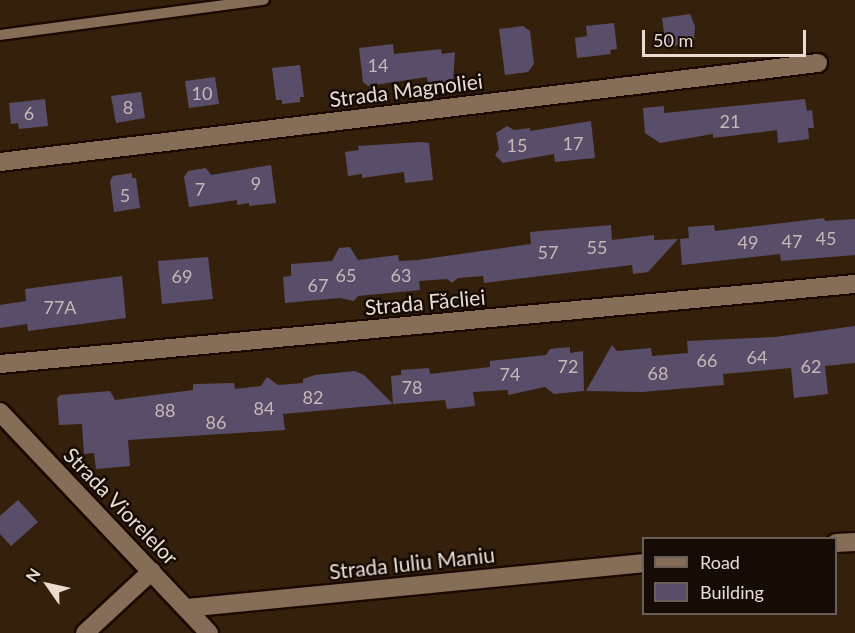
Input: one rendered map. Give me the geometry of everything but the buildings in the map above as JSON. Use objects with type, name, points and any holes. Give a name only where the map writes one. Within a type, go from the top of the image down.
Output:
[{"type":"street","name":"Strada Magnoliei","points":[[0,162],[818,63]]},
{"type":"street","name":"Strada Făcliei","points":[[0,364],[855,284]]},
{"type":"street","name":"Strada Viorelelor","points":[[0,412],[209,633]]},
{"type":"street","points":[[837,543],[855,542]]},
{"type":"street","name":"Strada Iuliu Maniu","points":[[186,608],[642,563]]},
{"type":"street","points":[[86,633],[152,571]]},
{"type":"lane","points":[[0,36],[264,0]]}]
